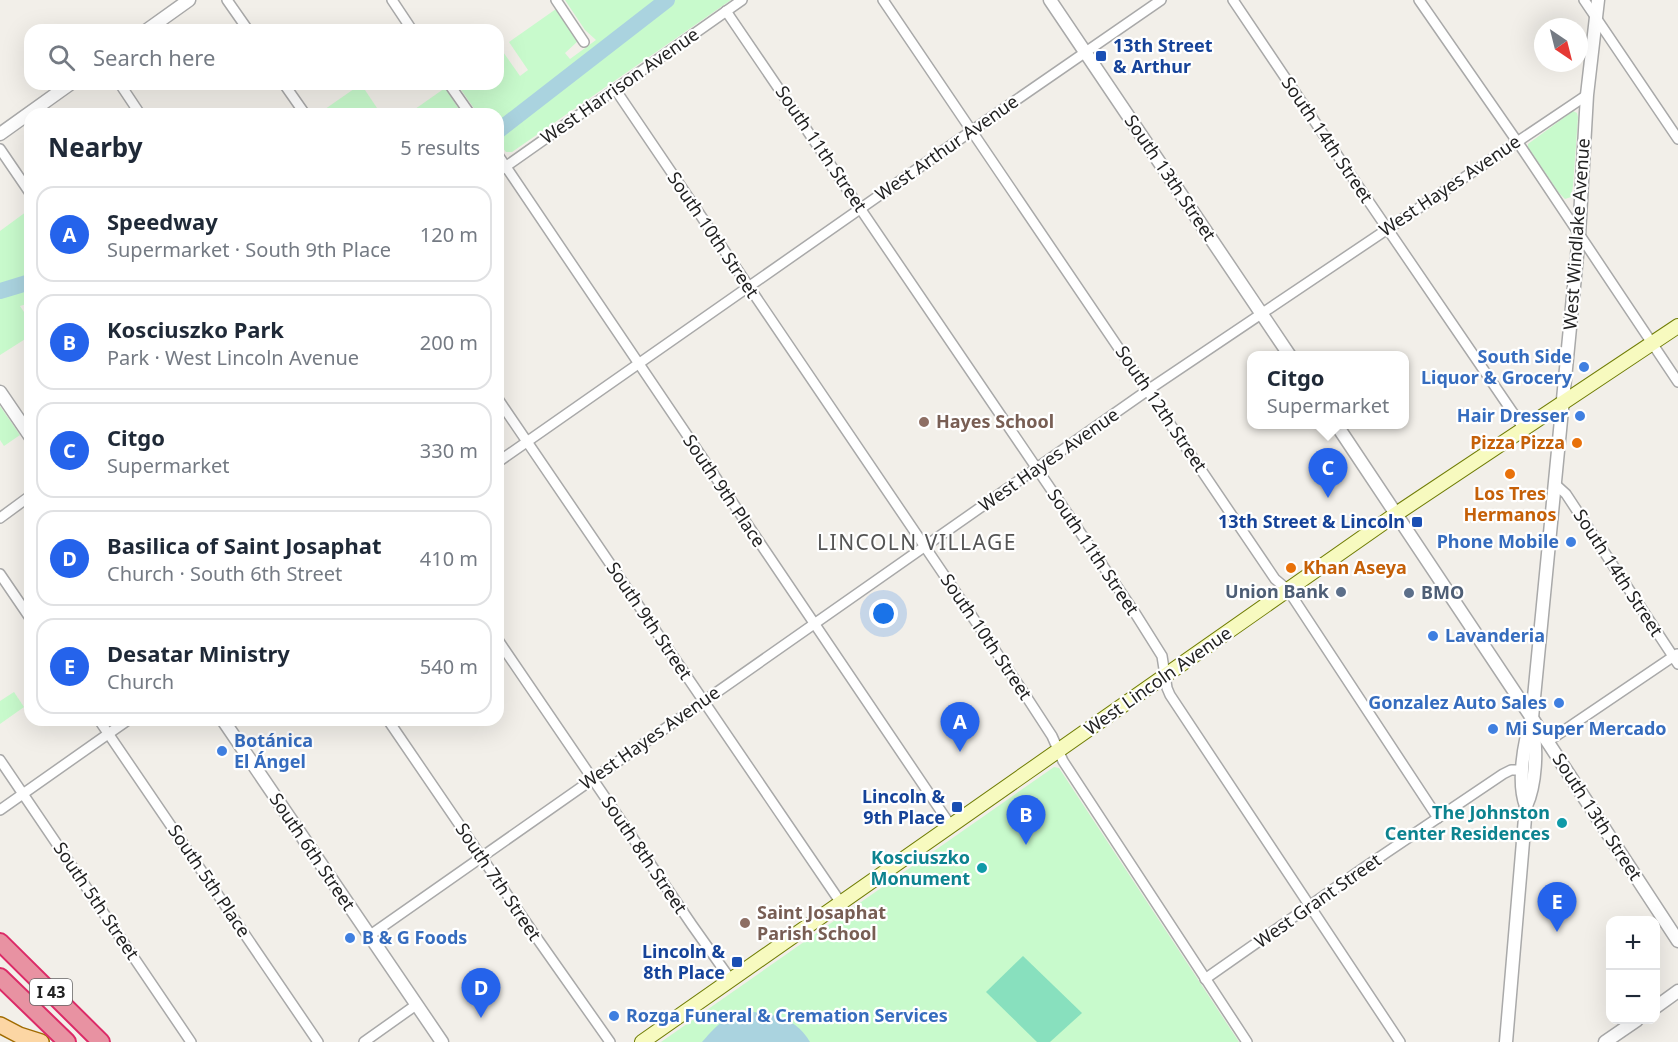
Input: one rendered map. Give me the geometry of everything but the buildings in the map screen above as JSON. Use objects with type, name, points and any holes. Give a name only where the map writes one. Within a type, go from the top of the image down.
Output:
[{"type":"highway","name":"I 43","points":[[0,942],[101,1042]]},
{"type":"highway","name":"I 43","points":[[0,977],[67,1042]]},
{"type":"main road","name":"West Lincoln Avenue","points":[[642,1042],[1396,514],[1678,326]]},
{"type":"main road","points":[[0,1026],[19,1039]]},
{"type":"main road","points":[[0,1036],[41,1042]]},
{"type":"street","points":[[155,24],[189,0]]},
{"type":"street","points":[[227,0],[244,24]]},
{"type":"street","points":[[392,0],[408,24]]},
{"type":"street","points":[[556,0],[584,42]]},
{"type":"street","name":"West Harrison Avenue","points":[[504,168],[742,0]]},
{"type":"street","name":"South 12th Street","points":[[883,0],[1275,579],[1288,590],[1438,818]]},
{"type":"street","name":"South 13th Street","points":[[1050,0],[1287,351]]},
{"type":"street","name":"West Arthur Avenue","points":[[504,458],[1161,0]]},
{"type":"street","name":"South 14th Street","points":[[1233,0],[1524,429]]},
{"type":"street","points":[[1419,0],[1678,382]]},
{"type":"street","points":[[1584,0],[1678,139]]},
{"type":"street","name":"West Windlake Avenue","points":[[1526,806],[1522,794],[1523,770],[1532,718],[1563,403],[1579,235],[1587,94],[1598,0]]},
{"type":"street","name":"South 11th Street","points":[[726,11],[1141,622],[1162,656],[1170,695],[1400,1042]]},
{"type":"street","name":"South 10th Street","points":[[615,89],[1047,727],[1063,761],[1247,1042]]},
{"type":"street","points":[[36,108],[62,90]]},
{"type":"street","points":[[124,90],[136,108]]},
{"type":"street","points":[[288,90],[300,108]]},
{"type":"street","points":[[453,90],[466,108]]},
{"type":"street","name":"West Hayes Avenue","points":[[369,936],[1148,390],[1587,94]]},
{"type":"street","points":[[0,134],[24,117]]},
{"type":"street","points":[[0,149],[24,184]]},
{"type":"street","name":"South 9th Place","points":[[504,172],[638,364],[951,826]]},
{"type":"street","points":[[0,392],[24,427]]},
{"type":"street","name":"South 9th Street","points":[[504,408],[841,903]]},
{"type":"street","name":"South 13th Street","points":[[1339,429],[1678,941]]},
{"type":"street","name":"South 14th Street","points":[[1555,484],[1566,494],[1676,658]]},
{"type":"street","points":[[0,518],[24,500]]},
{"type":"street","points":[[0,574],[24,609]]},
{"type":"street","name":"South 8th Street","points":[[504,649],[731,980]]},
{"type":"street","points":[[1547,742],[1676,658]]},
{"type":"street","name":"West Windlake Avenue","points":[[1506,1042],[1526,806],[1532,794],[1535,747],[1532,718]]},
{"type":"street","name":"South 5th Place","points":[[103,726],[318,1042]]},
{"type":"street","points":[[0,810],[119,726]]},
{"type":"street","name":"South 6th Street","points":[[227,726],[442,1042]]},
{"type":"street","name":"South 7th Street","points":[[392,726],[609,1042]]},
{"type":"street","name":"South 5th Street","points":[[0,760],[191,1042]]},
{"type":"street","name":"West Grant Street","points":[[1205,979],[1503,774],[1511,770],[1523,770]]},
{"type":"street","points":[[1660,1004],[1678,991]]},
{"type":"street","points":[[364,1042],[416,1005]]},
{"type":"street","points":[[1605,1042],[1631,1024]]},
{"type":"green space","points":[[565,0],[731,0],[512,152],[506,152],[504,150],[504,108],[474,108],[461,90],[504,90],[504,53],[520,76],[528,70],[509,42],[556,9],[578,41],[565,53],[570,59],[596,40],[585,30]]},
{"type":"green space","points":[[352,90],[365,90],[377,108],[327,108]]},
{"type":"green space","points":[[442,90],[446,90],[458,108],[417,108]]},
{"type":"green space","points":[[1573,111],[1578,117],[1573,186],[1571,197],[1565,199],[1528,144]]},
{"type":"green space","points":[[24,213],[24,305],[20,306],[24,312],[24,340],[0,355],[0,231]]},
{"type":"green space","points":[[0,406],[20,435],[4,446],[0,440]]},
{"type":"green space","points":[[14,692],[24,707],[0,724],[0,701]]},
{"type":"green space","points":[[1054,767],[1059,768],[1239,1042],[661,1042]]},
{"type":"green space","points":[[1023,956],[1082,1013],[1050,1042],[1037,1042],[986,992]]},
{"type":"water","points":[[744,1011],[782,1018],[797,1027],[810,1042],[702,1042],[721,1023]]},
{"type":"waterway","points":[[504,126],[667,0]]},
{"type":"waterway","points":[[0,291],[24,284]]},
{"type":"place","name":"13th Street & Arthur","points":[[1101,56]]},
{"type":"place","name":"South Side Liquor & Grocery","points":[[1584,367]]},
{"type":"place","name":"Hair Dresser","points":[[1580,416]]},
{"type":"place","name":"Hayes School","points":[[924,422]]},
{"type":"place","name":"Pizza Pizza","points":[[1577,443]]},
{"type":"place","name":"Los Tres Hermanos","points":[[1510,474]]},
{"type":"place","name":"Citgo","points":[[1328,498]]},
{"type":"place","name":"13th Street & Lincoln","points":[[1417,522]]},
{"type":"place","name":"Phone Mobile","points":[[1571,542]]},
{"type":"place","name":"Khan Aseya","points":[[1291,568]]},
{"type":"place","name":"Union Bank","points":[[1341,592]]},
{"type":"place","name":"BMO","points":[[1409,593]]},
{"type":"place","name":"Lavanderia","points":[[1433,636]]},
{"type":"place","name":"Gonzalez Auto Sales","points":[[1559,703]]},
{"type":"place","name":"Mi Super Mercado","points":[[1493,729]]},
{"type":"place","name":"Botánica El Ángel","points":[[222,751]]},
{"type":"place","name":"Speedway","points":[[960,752]]},
{"type":"place","name":"Lincoln & 9th Place","points":[[957,807]]},
{"type":"place","name":"The Johnston Center Residences","points":[[1562,823]]},
{"type":"place","name":"Kosciuszko Park","points":[[1026,845]]},
{"type":"place","name":"Kosciuszko Monument","points":[[982,868]]},
{"type":"place","name":"Saint Josaphat Parish School","points":[[745,923]]},
{"type":"place","name":"Desatar Ministry","points":[[1557,932]]},
{"type":"place","name":"B & G Foods","points":[[350,938]]},
{"type":"place","name":"Lincoln & 8th Place","points":[[737,962]]},
{"type":"place","name":"Rozga Funeral & Cremation Services","points":[[614,1016]]},
{"type":"place","name":"Basilica of Saint Josaphat","points":[[481,1018]]},
{"type":"district","name":"LINCOLN VILLAGE","points":[[917,543]]}]
